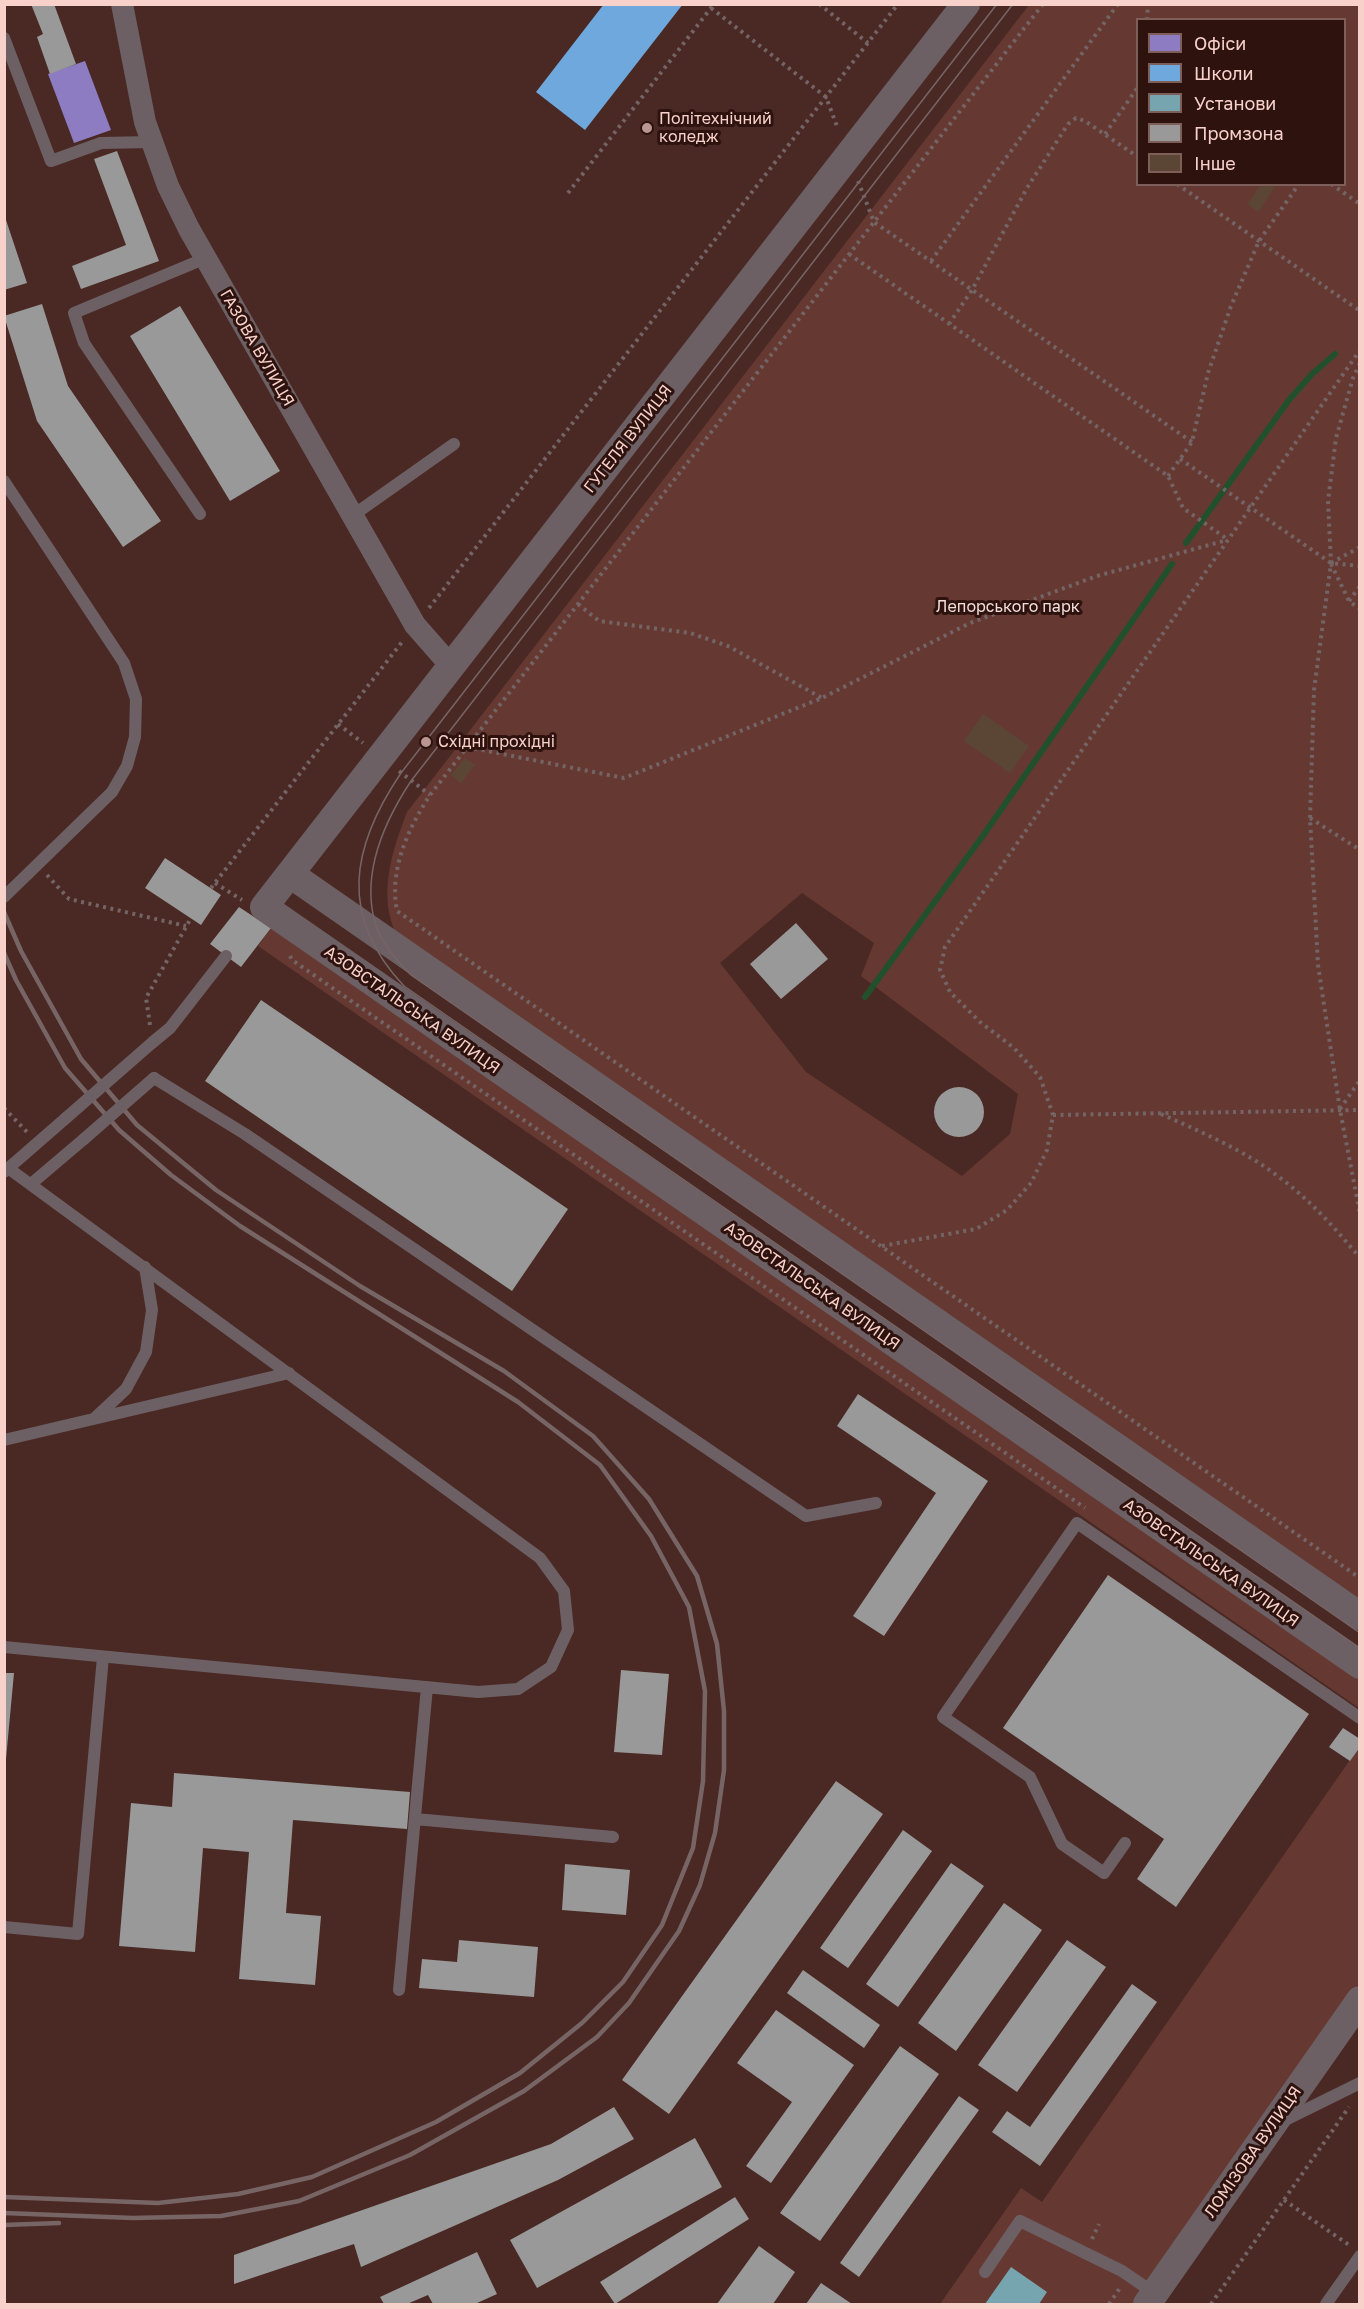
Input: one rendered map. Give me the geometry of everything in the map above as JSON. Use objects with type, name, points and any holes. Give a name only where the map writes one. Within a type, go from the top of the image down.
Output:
[{"type":"street","name":"ГАЗОВА ВУЛИЦЯ","points":[[122,4],[146,122],[168,186],[206,258],[415,625],[451,666]]},
{"type":"street","name":"ГУГЕЛЯ ВУЛИЦЯ","points":[[260,913],[966,4]]},
{"type":"street","points":[[290,874],[1359,1616]]},
{"type":"street","name":"АЗОВСТАЛЬСЬКА ВУЛИЦЯ","points":[[260,913],[1359,1665]]},
{"type":"street","name":"ЛОМІЗОВА ВУЛИЦЯ","points":[[1151,2299],[1270,2128],[1350,2027],[1359,2000]]},
{"type":"lane","points":[[4,38],[51,160],[101,143],[152,142]]},
{"type":"lane","points":[[200,514],[84,343],[74,314],[206,258]]},
{"type":"lane","points":[[352,516],[454,444]]},
{"type":"lane","points":[[4,481],[124,663],[136,699],[135,737],[127,766],[112,792],[4,897]]},
{"type":"lane","points":[[4,1647],[478,1692],[518,1689],[551,1666],[568,1630],[564,1591],[540,1558],[31,1184],[6,1170],[170,1028],[226,956]]},
{"type":"lane","points":[[31,1184],[154,1078],[255,1140],[806,1516],[876,1503]]},
{"type":"lane","points":[[94,1418],[126,1389],[146,1352],[152,1310],[145,1268]]},
{"type":"lane","points":[[4,1440],[289,1373]]},
{"type":"lane","points":[[1125,1843],[1104,1873],[1062,1844],[1030,1777],[943,1717],[1077,1523],[1359,1718]]},
{"type":"lane","points":[[4,1927],[78,1934],[103,1657]]},
{"type":"lane","points":[[399,1990],[427,1687]]},
{"type":"lane","points":[[415,1819],[613,1838]]},
{"type":"lane","points":[[1270,2128],[1359,2083]]},
{"type":"lane","points":[[985,2272],[1020,2221],[1122,2271],[1151,2299]]},
{"type":"lane","points":[[1326,2304],[1359,2256]]},
{"type":"path","points":[[819,4],[868,43]]},
{"type":"path","points":[[211,888],[898,4]]},
{"type":"path","points":[[1043,4],[430,795],[409,831],[398,866],[397,911],[1359,1578]]},
{"type":"path","points":[[931,261],[1118,4]]},
{"type":"path","points":[[568,193],[713,6],[826,97]]},
{"type":"path","points":[[1105,134],[1136,88]]},
{"type":"path","points":[[949,324],[972,290],[1027,188],[1068,124],[1076,118],[1085,121],[1136,156]]},
{"type":"path","points":[[1180,186],[1359,311]]},
{"type":"path","points":[[1168,476],[1192,442],[1208,373],[1231,306],[1259,242],[1298,186]]},
{"type":"path","points":[[1334,186],[1359,204]]},
{"type":"path","points":[[874,222],[1192,442]]},
{"type":"path","points":[[849,254],[1168,476],[1183,508],[1228,539]]},
{"type":"path","points":[[881,1247],[976,1229],[1007,1210],[1031,1183],[1047,1150],[1053,1114],[1040,1077],[1014,1048],[980,1022],[950,992],[940,970],[945,947],[1359,350]]},
{"type":"path","points":[[1359,363],[1336,438],[1328,501],[1331,564],[1314,690],[1310,818],[1318,965],[1340,1110],[1359,1214]]},
{"type":"path","points":[[1180,459],[1331,564],[1359,566]]},
{"type":"path","points":[[467,747],[624,778],[822,698],[970,623],[1097,576],[1228,539]]},
{"type":"path","points":[[1331,564],[1359,547]]},
{"type":"path","points":[[1331,564],[1348,601],[1359,609]]},
{"type":"path","points":[[1348,601],[1359,586]]},
{"type":"path","points":[[578,604],[599,621],[690,633],[728,646],[822,698]]},
{"type":"path","points":[[1310,818],[1359,850]]},
{"type":"path","points":[[52,881],[69,899],[186,926]]},
{"type":"path","points":[[153,1042],[146,998],[191,918]]},
{"type":"path","points":[[292,960],[1085,1508]]},
{"type":"path","points":[[1340,1110],[1359,1080]]},
{"type":"path","points":[[4,1108],[15,1120]]},
{"type":"path","points":[[1053,1114],[1359,1110]]},
{"type":"path","points":[[1158,1113],[1221,1141],[1278,1176],[1328,1220],[1359,1258]]},
{"type":"path","points":[[1211,2304],[1353,2101]]},
{"type":"path","points":[[1284,2200],[1350,2246]]},
{"type":"green space","name":"Лепорського парк","points":[[1029,5],[1359,5],[1359,1602],[397,936],[391,921],[387,889],[396,842],[407,812]],"holes":[[[802,893],[874,943],[861,976],[1018,1094],[1010,1134],[962,1176],[806,1072],[720,963]]]},
{"type":"green space","points":[[271,928],[1359,1680],[1359,1708],[258,946]]},
{"type":"green space","points":[[1359,1747],[1359,1983],[1135,2304],[940,2304],[1021,2188],[1042,2202]]},
{"type":"building: Офіси","points":[[85,61],[111,130],[74,143],[48,74]]},
{"type":"building: Школи","points":[[604,4],[683,4],[585,130],[536,92]]},
{"type":"building: Установи","points":[[1011,2267],[1047,2292],[1039,2304],[985,2304]]},
{"type":"building: Промзона","points":[[31,4],[54,4],[76,64],[50,74],[37,37],[43,34]]},
{"type":"building: Промзона","points":[[117,151],[159,261],[81,289],[72,266],[126,245],[94,159]]},
{"type":"building: Промзона","points":[[4,214],[27,283],[4,290]]},
{"type":"building: Промзона","points":[[42,304],[68,386],[161,521],[123,547],[37,421],[4,316]]},
{"type":"building: Промзона","points":[[180,306],[280,471],[230,501],[130,336]]},
{"type":"building: Промзона","points":[[165,858],[221,895],[201,925],[145,888]]},
{"type":"building: Промзона","points":[[239,907],[271,928],[241,967],[210,944]]},
{"type":"building: Промзона","points":[[796,923],[828,959],[781,999],[750,964]]},
{"type":"building: Промзона","points":[[261,1000],[568,1209],[512,1291],[205,1081]]},
{"type":"building: Промзона","points":[[954,1087],[964,1087],[977,1094],[984,1107],[984,1117],[977,1130],[964,1137],[954,1137],[945,1133],[938,1126],[934,1117],[934,1107],[938,1098],[945,1091]]},
{"type":"building: Промзона","points":[[858,1394],[988,1481],[884,1636],[853,1616],[936,1493],[837,1426]]},
{"type":"building: Промзона","points":[[1108,1575],[1309,1714],[1176,1907],[1137,1879],[1164,1839],[1003,1728]]},
{"type":"building: Промзона","points":[[621,1670],[669,1674],[662,1755],[614,1752]]},
{"type":"building: Промзона","points":[[4,1673],[14,1673],[6,1759],[4,1759]]},
{"type":"building: Промзона","points":[[1343,1728],[1360,1739],[1360,1747],[1350,1761],[1329,1747]]},
{"type":"building: Промзона","points":[[174,1773],[410,1792],[407,1829],[293,1820],[286,1913],[321,1916],[315,1985],[239,1979],[249,1852],[203,1848],[195,1952],[119,1946],[131,1803],[172,1807]]},
{"type":"building: Промзона","points":[[836,1781],[883,1814],[669,2114],[622,2080]]},
{"type":"building: Промзона","points":[[903,1830],[932,1851],[848,1968],[820,1948]]},
{"type":"building: Промзона","points":[[951,1863],[984,1886],[898,2007],[866,1984]]},
{"type":"building: Промзона","points":[[565,1864],[630,1870],[626,1915],[562,1910]]},
{"type":"building: Промзона","points":[[1004,1903],[1042,1930],[956,2051],[918,2023]]},
{"type":"building: Промзона","points":[[459,1940],[538,1947],[534,1997],[419,1988],[422,1959],[457,1962]]},
{"type":"building: Промзона","points":[[1067,1940],[1106,1967],[1017,2092],[978,2065]]},
{"type":"building: Промзона","points":[[803,1970],[880,2025],[864,2048],[787,1993]]},
{"type":"building: Промзона","points":[[1132,1984],[1157,2002],[1040,2166],[992,2132],[1007,2111],[1030,2127]]},
{"type":"building: Промзона","points":[[776,2010],[854,2065],[771,2183],[746,2166],[792,2102],[737,2063]]},
{"type":"building: Промзона","points":[[900,2046],[939,2074],[820,2241],[780,2213]]},
{"type":"building: Промзона","points":[[959,2096],[979,2110],[859,2277],[840,2263]]},
{"type":"building: Промзона","points":[[614,2107],[634,2139],[558,2180],[361,2267],[354,2244],[234,2284],[234,2255],[551,2144]]},
{"type":"building: Промзона","points":[[695,2138],[722,2187],[537,2288],[510,2240]]},
{"type":"building: Промзона","points":[[735,2197],[749,2219],[615,2304],[600,2282]]},
{"type":"building: Промзона","points":[[759,2246],[795,2272],[773,2304],[717,2304]]},
{"type":"building: Промзона","points":[[477,2252],[497,2294],[475,2304],[433,2304],[428,2295],[407,2304],[384,2304],[380,2297]]},
{"type":"building: Промзона","points":[[821,2283],[852,2304],[806,2304]]},
{"type":"building: Інше","points":[[1260,186],[1276,186],[1258,212],[1248,204]]},
{"type":"building: Інше","points":[[983,714],[1029,746],[1010,773],[964,741]]},
{"type":"building: Інше","points":[[465,758],[475,765],[461,783],[451,775]]},
{"type":"waterway","points":[[1186,543],[1289,400],[1312,374],[1335,354]]},
{"type":"waterway","points":[[865,997],[982,837],[1172,564]]},
{"type":"tram line","points":[[997,4],[401,773],[371,828],[363,854],[359,881],[361,907],[369,934],[383,960],[404,986],[1360,1648]]},
{"type":"tram line","points":[[1013,4],[411,781],[392,814],[377,850],[371,888],[376,926],[386,946],[411,975],[1360,1633]]},
{"type":"railway","points":[[4,912],[21,951],[81,1059],[137,1125],[216,1190],[360,1286],[504,1371],[593,1436],[649,1499],[697,1576],[717,1644],[724,1711],[724,1770],[715,1833],[700,1885],[679,1931],[629,2003],[597,2037],[524,2091],[410,2155],[299,2201],[221,2216],[133,2218],[4,2213]]},
{"type":"railway","points":[[4,953],[16,980],[65,1068],[119,1130],[171,1175],[240,1226],[518,1402],[600,1465],[651,1536],[689,1607],[705,1691],[703,1781],[693,1848],[662,1925],[623,1982],[582,2023],[520,2073],[436,2122],[312,2177],[238,2194],[158,2203],[4,2197]]},
{"type":"railway","points":[[4,2225],[59,2223]]},
{"type":"place","name":"Політехнічний коледж","points":[[647,128]]},
{"type":"place","name":"Східні прохідні","points":[[426,742]]}]
